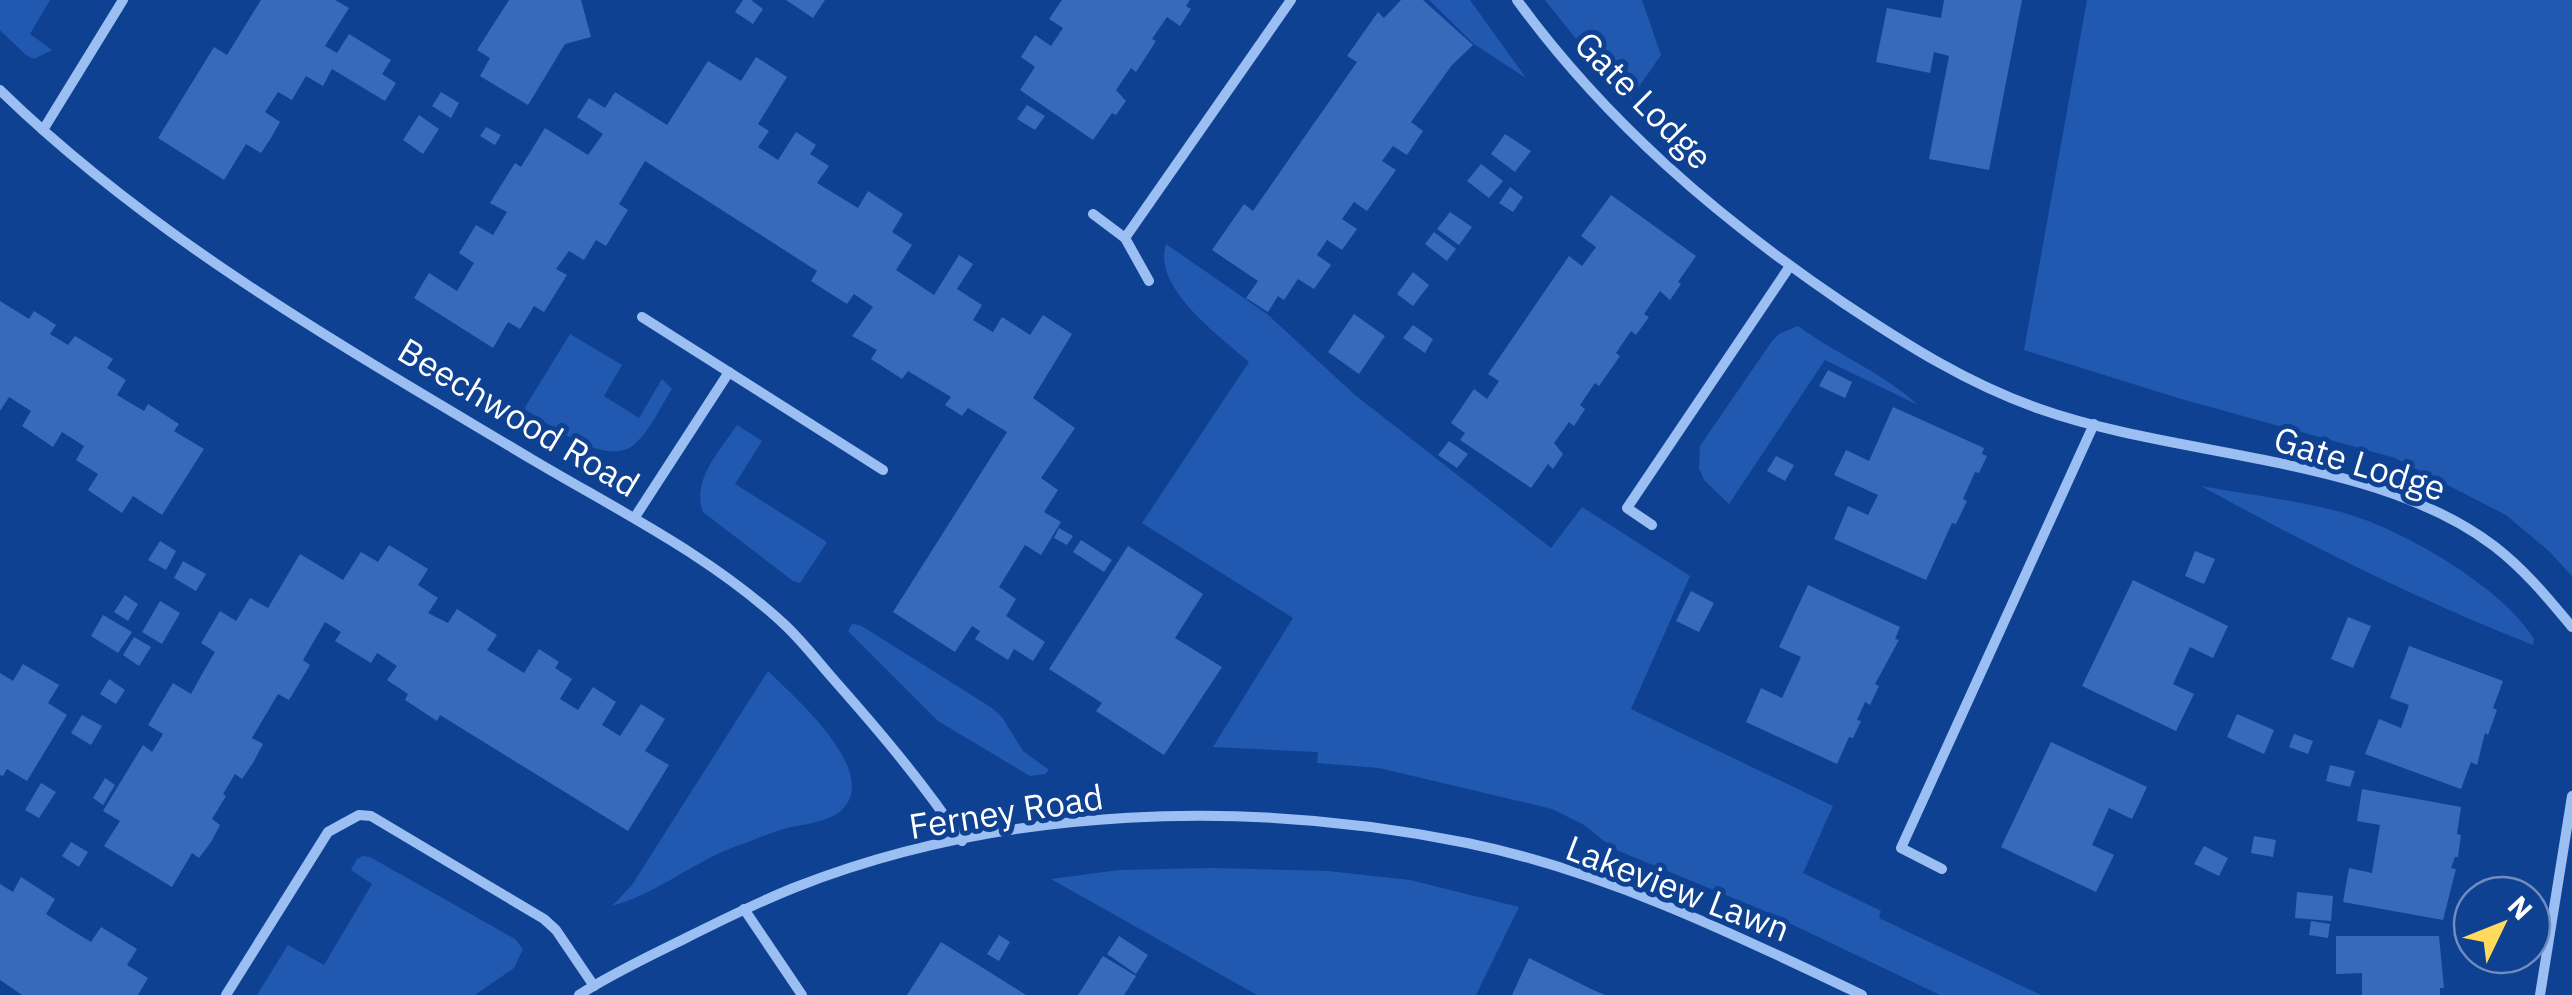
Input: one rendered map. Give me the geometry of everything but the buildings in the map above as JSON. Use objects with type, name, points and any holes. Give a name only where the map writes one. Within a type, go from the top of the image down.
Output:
[{"type":"street","points":[[43,130],[124,0]]},
{"type":"street","points":[[1124,238],[1291,0]]},
{"type":"street","name":"Gate Lodge","points":[[1517,0],[1589,92],[1638,140],[1790,266],[1892,336],[1943,366],[2028,404],[2094,424],[2338,479],[2396,496],[2449,518],[2490,543],[2527,573],[2572,627]]},
{"type":"street","name":"Beechwood Road","points":[[0,90],[100,178],[161,224],[294,314],[536,462],[634,517],[712,568],[786,625],[889,742],[962,841]]},
{"type":"street","points":[[1093,214],[1124,238],[1149,281]]},
{"type":"street","points":[[1652,526],[1628,508],[1790,266]]},
{"type":"street","points":[[642,317],[884,470]]},
{"type":"street","points":[[634,517],[729,372]]},
{"type":"street","points":[[1942,869],[1901,848],[2094,424]]},
{"type":"street","points":[[2540,995],[2572,796]]},
{"type":"street","points":[[226,995],[328,832],[358,815],[372,816],[544,918],[594,986]]},
{"type":"street","name":"Ferney Road","points":[[579,995],[744,909],[851,868],[962,841],[1067,824],[1175,817],[1308,821],[1470,844]]},
{"type":"street","name":"Lakeview Lawn","points":[[1470,844],[1565,870],[1660,904],[1862,995]]},
{"type":"street","points":[[744,909],[802,995]]},
{"type":"shaded area","points":[[0,0],[50,0],[30,34],[52,50],[34,59],[3,33]]},
{"type":"shaded area","points":[[1429,0],[1470,0],[1526,78],[1474,44]]},
{"type":"shaded area","points":[[1545,0],[1642,0],[1661,55],[1631,98],[1604,74]]},
{"type":"shaded area","points":[[2087,0],[2572,0],[2572,576],[2506,515],[2395,458],[2178,398],[2024,350]]},
{"type":"shaded area","points":[[1166,244],[1267,314],[1355,395],[1551,548],[1582,507],[1690,576],[1631,709],[1833,806],[1803,873],[1881,911],[1879,918],[2041,995],[1940,995],[1762,910],[1614,849],[1584,825],[1552,809],[1379,768],[1317,763],[1318,752],[1213,747],[1293,618],[1142,523],[1249,362],[1206,325],[1178,294],[1164,261]]},
{"type":"shaded area","points":[[1798,326],[1918,405],[1825,360],[1729,504],[1704,480],[1699,468],[1700,446],[1772,341]]},
{"type":"shaded area","points":[[570,334],[622,365],[604,396],[639,418],[662,379],[672,389],[642,436],[625,450],[596,449],[524,409]]},
{"type":"shaded area","points":[[737,425],[762,441],[735,484],[827,542],[800,583],[703,512],[700,500],[704,477]]},
{"type":"shaded area","points":[[2201,486],[2320,507],[2388,530],[2474,579],[2519,619],[2534,639],[2533,645],[2364,571]]},
{"type":"shaded area","points":[[852,624],[860,625],[992,708],[1023,751],[1049,770],[1030,776],[938,721],[848,631]]},
{"type":"shaded area","points":[[768,671],[831,737],[851,779],[850,797],[832,816],[729,849],[612,906],[632,885]]},
{"type":"shaded area","points":[[363,856],[515,939],[523,949],[514,968],[475,995],[257,995],[288,945],[324,965],[372,884],[351,870]]},
{"type":"shaded area","points":[[1119,870],[1328,871],[1410,880],[1519,907],[1476,995],[1257,995],[1051,879]]}]
